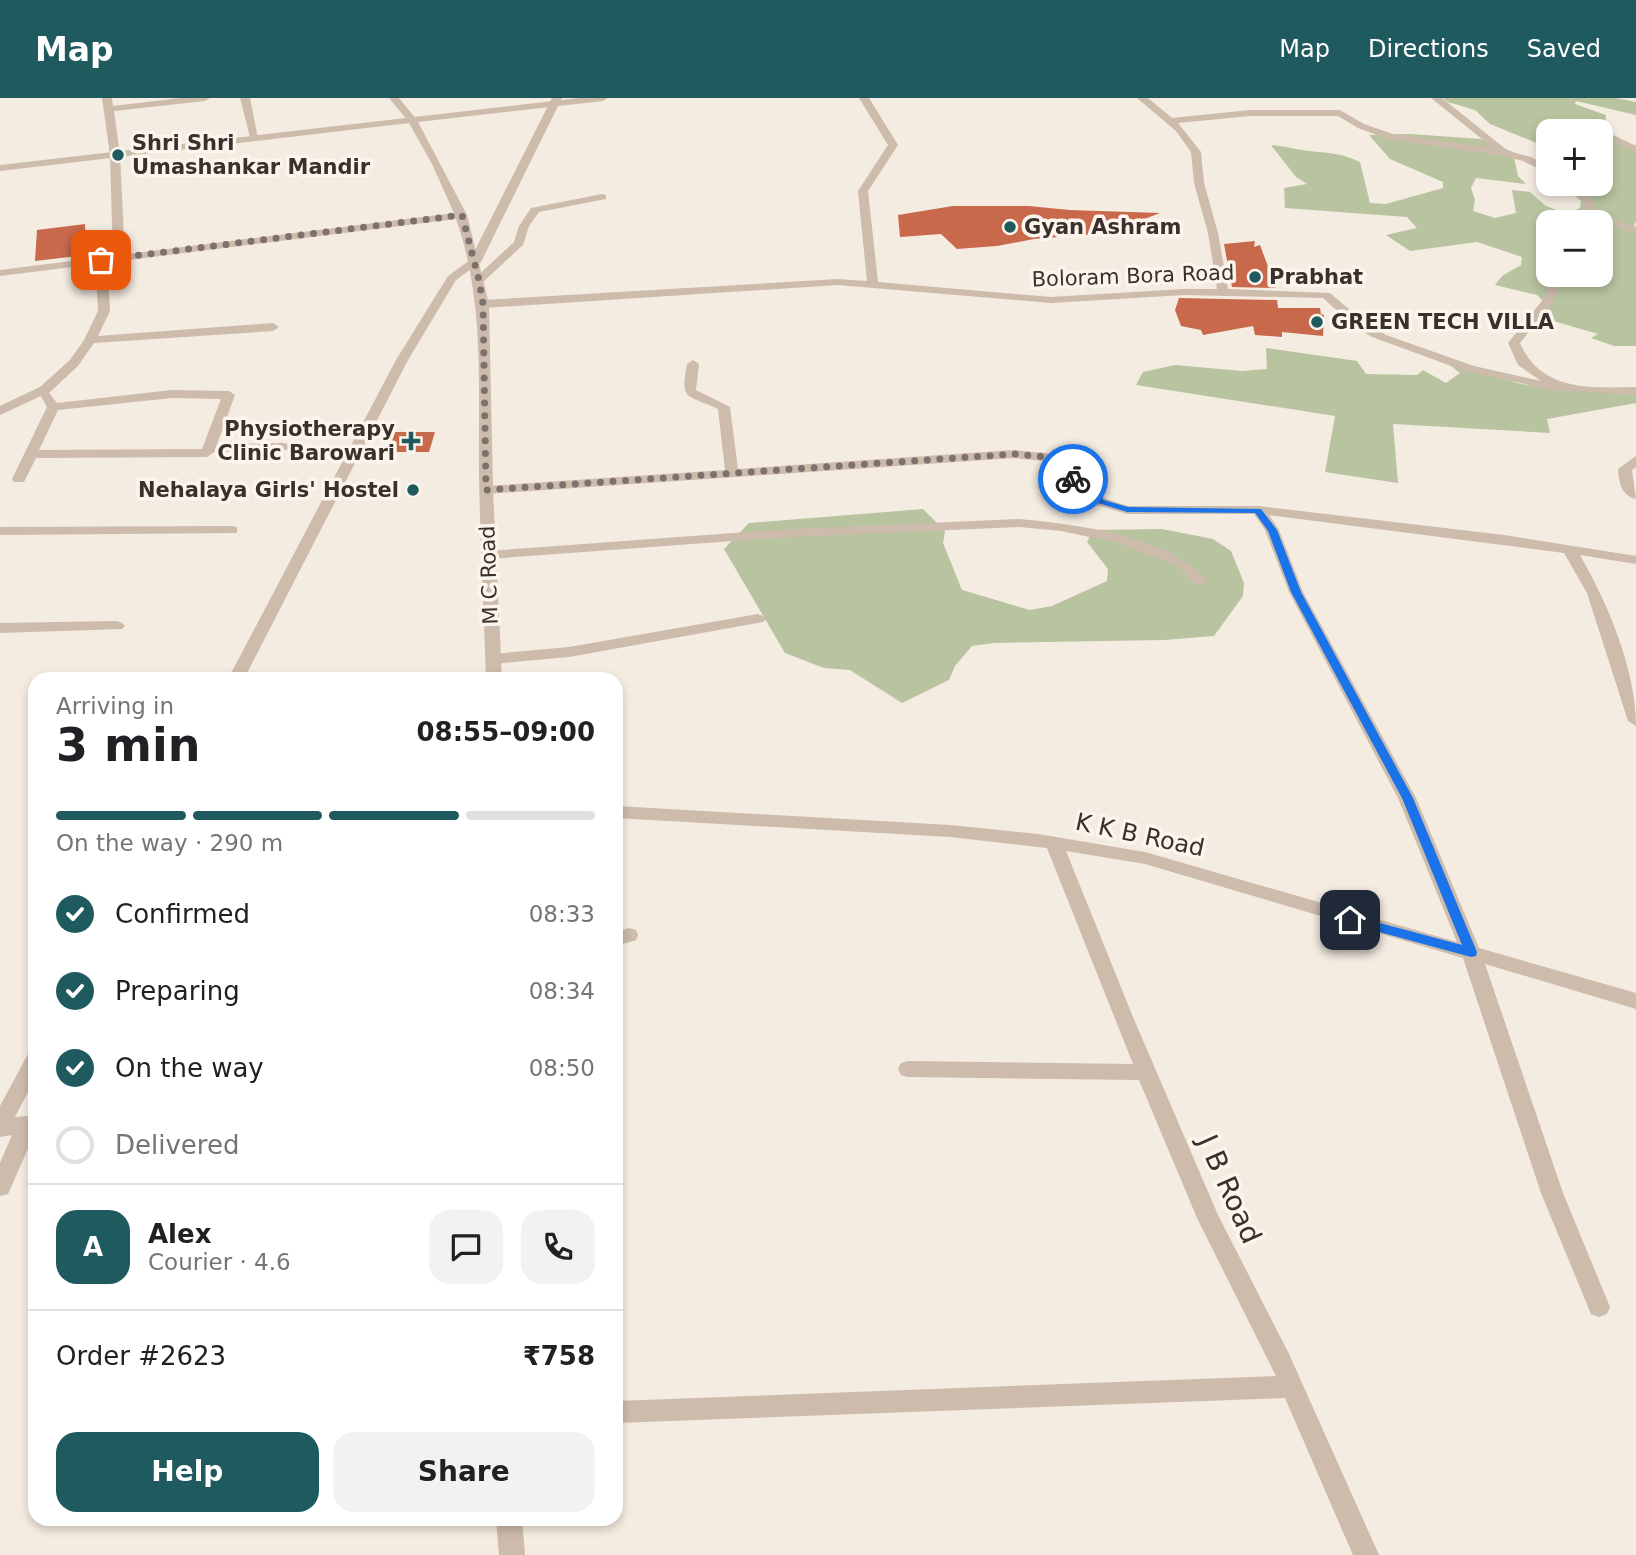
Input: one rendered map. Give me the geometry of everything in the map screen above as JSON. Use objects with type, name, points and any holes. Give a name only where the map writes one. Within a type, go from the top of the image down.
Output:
[{"type":"street","points":[[119,257],[115,155],[108,104],[205,98]]},
{"type":"street","points":[[245,98],[255,137]]},
{"type":"street","points":[[394,98],[412,120],[441,168],[462,215],[475,262]]},
{"type":"street","points":[[0,168],[556,101],[603,98]]},
{"type":"street","points":[[864,98],[872,114],[890,135],[893,145],[863,191],[873,284]]},
{"type":"street","points":[[1142,98],[1180,129],[1196,152],[1199,183],[1213,233],[1223,292]]},
{"type":"street","points":[[1436,98],[1507,155]]},
{"type":"street","points":[[240,672],[402,360],[452,278],[475,262],[556,101]]},
{"type":"street","points":[[1170,121],[1250,113],[1340,113],[1361,126],[1391,137],[1507,155],[1536,164]]},
{"type":"street","points":[[1613,138],[1636,150]]},
{"type":"street","points":[[479,280],[519,243],[524,226],[535,210],[602,197]]},
{"type":"street","points":[[0,273],[462,215]]},
{"type":"street","points":[[1613,225],[1636,231]]},
{"type":"street","points":[[0,411],[44,390],[74,363],[90,340],[104,311],[101,260]]},
{"type":"street","name":"M C Road","points":[[475,262],[483,304],[486,490],[494,672]]},
{"type":"street","name":"Boloram Bora Road","points":[[483,304],[801,283],[873,284],[1051,300],[1223,292],[1326,295],[1336,301],[1347,317],[1371,333],[1464,368],[1559,388],[1636,391]]},
{"type":"street","points":[[1555,287],[1546,303],[1514,343],[1522,362],[1559,388]]},
{"type":"street","points":[[90,340],[272,327]]},
{"type":"street","points":[[693,364],[691,392],[723,407],[732,474]]},
{"type":"street","points":[[44,390],[53,407]]},
{"type":"street","points":[[31,454],[207,453],[229,395],[172,394],[53,407]]},
{"type":"street","points":[[19,479],[53,407]]},
{"type":"street","points":[[209,448],[283,447]]},
{"type":"street","points":[[486,490],[1014,454],[1048,457],[1101,502],[1127,510],[1258,510],[1504,539],[1636,560]]},
{"type":"street","points":[[1636,460],[1625,469],[1626,485],[1636,495]]},
{"type":"street","points":[[1258,510],[1272,530],[1296,592],[1407,798],[1471,952],[1552,1193],[1598,1307]]},
{"type":"street","points":[[489,555],[773,534],[1019,523],[1062,527],[1122,540],[1182,563],[1201,582]]},
{"type":"street","points":[[0,531],[232,530]]},
{"type":"street","points":[[1570,550],[1594,593],[1636,721]]},
{"type":"street","points":[[493,659],[569,652],[758,619]]},
{"type":"street","points":[[0,628],[117,626]]},
{"type":"street","name":"K K B Road","points":[[623,812],[950,831],[1054,842],[1145,858],[1223,879],[1350,920],[1471,952],[1636,1001]]},
{"type":"street","name":"J B Road","points":[[1054,842],[1208,1218],[1292,1387],[1366,1555]]},
{"type":"street","points":[[908,1069],[1146,1072]]},
{"type":"street","points":[[0,1127],[28,1073]]},
{"type":"street","points":[[0,1127],[28,1125]]},
{"type":"street","points":[[0,1187],[28,1131]]},
{"type":"street","points":[[623,1412],[1292,1387]]},
{"type":"street","points":[[510,1526],[512,1555]]},
{"type":"green space","points":[[1443,98],[1616,98],[1636,102],[1636,115],[1576,101],[1575,104],[1606,115],[1606,119],[1536,119],[1536,143],[1490,124],[1475,110]]},
{"type":"green space","points":[[1410,134],[1481,139],[1513,152],[1518,176],[1526,184],[1476,178],[1471,188],[1475,200],[1473,211],[1495,218],[1516,213],[1512,190],[1530,192],[1546,206],[1556,210],[1536,210],[1536,287],[1613,287],[1613,210],[1576,210],[1580,208],[1581,201],[1575,196],[1613,196],[1613,140],[1618,144],[1636,145],[1636,221],[1633,228],[1636,229],[1636,346],[1614,346],[1591,338],[1598,334],[1550,320],[1542,310],[1545,303],[1537,295],[1495,285],[1502,276],[1521,265],[1522,257],[1477,242],[1410,251],[1386,235],[1417,228],[1407,217],[1285,208],[1284,188],[1307,184],[1296,177],[1271,145],[1346,156],[1360,162],[1370,203],[1386,204],[1443,188],[1443,182],[1390,159],[1369,135]]},
{"type":"green space","points":[[1266,348],[1357,361],[1366,374],[1417,375],[1423,370],[1446,383],[1460,373],[1447,363],[1521,384],[1551,389],[1636,391],[1636,403],[1547,419],[1550,433],[1393,424],[1398,483],[1325,472],[1335,416],[1136,385],[1143,372],[1175,365],[1242,371],[1267,369]]},
{"type":"green space","points":[[923,509],[945,531],[943,543],[962,590],[1030,610],[1052,606],[1107,581],[1108,569],[1087,542],[1093,530],[1162,529],[1213,539],[1231,551],[1244,583],[1243,596],[1214,636],[972,646],[955,666],[949,680],[902,703],[850,670],[824,668],[785,653],[724,549],[749,523]]},
{"type":"building","name":"Gyan Ashram","points":[[953,206],[1029,206],[1160,213],[1108,233],[1034,239],[997,246],[957,249],[941,234],[900,237],[898,215]]},
{"type":"building","points":[[85,224],[86,255],[35,261],[37,230]]},
{"type":"building","points":[[1255,241],[1254,247],[1260,245],[1276,288],[1232,287],[1224,244]]},
{"type":"building","points":[[1179,298],[1277,300],[1278,308],[1320,308],[1321,314],[1324,315],[1323,336],[1282,332],[1282,337],[1255,335],[1253,326],[1203,335],[1201,330],[1181,326],[1175,310]]},
{"type":"building","points":[[395,432],[435,432],[429,452],[388,452]]},
{"type":"way so far","points":[[101,260],[462,215],[483,304],[486,490],[1014,454],[1048,457],[1073,479]]},
{"type":"place","name":"Shri Shri Umashankar Mandir","points":[[118,155]]},
{"type":"place","name":"Gyan Ashram","points":[[1010,227]]},
{"type":"place","name":"Prabhat","points":[[1255,277]]},
{"type":"place","name":"GREEN TECH VILLA","points":[[1317,322]]},
{"type":"place","name":"Physiotherapy Clinic Barowari","points":[[411,441]]},
{"type":"place","name":"Nehalaya Girls' Hostel","points":[[413,490]]},
{"type":"route","points":[[1073,479],[1101,502],[1127,510],[1258,510],[1272,530],[1296,592],[1407,798],[1471,952],[1350,920]]}]
